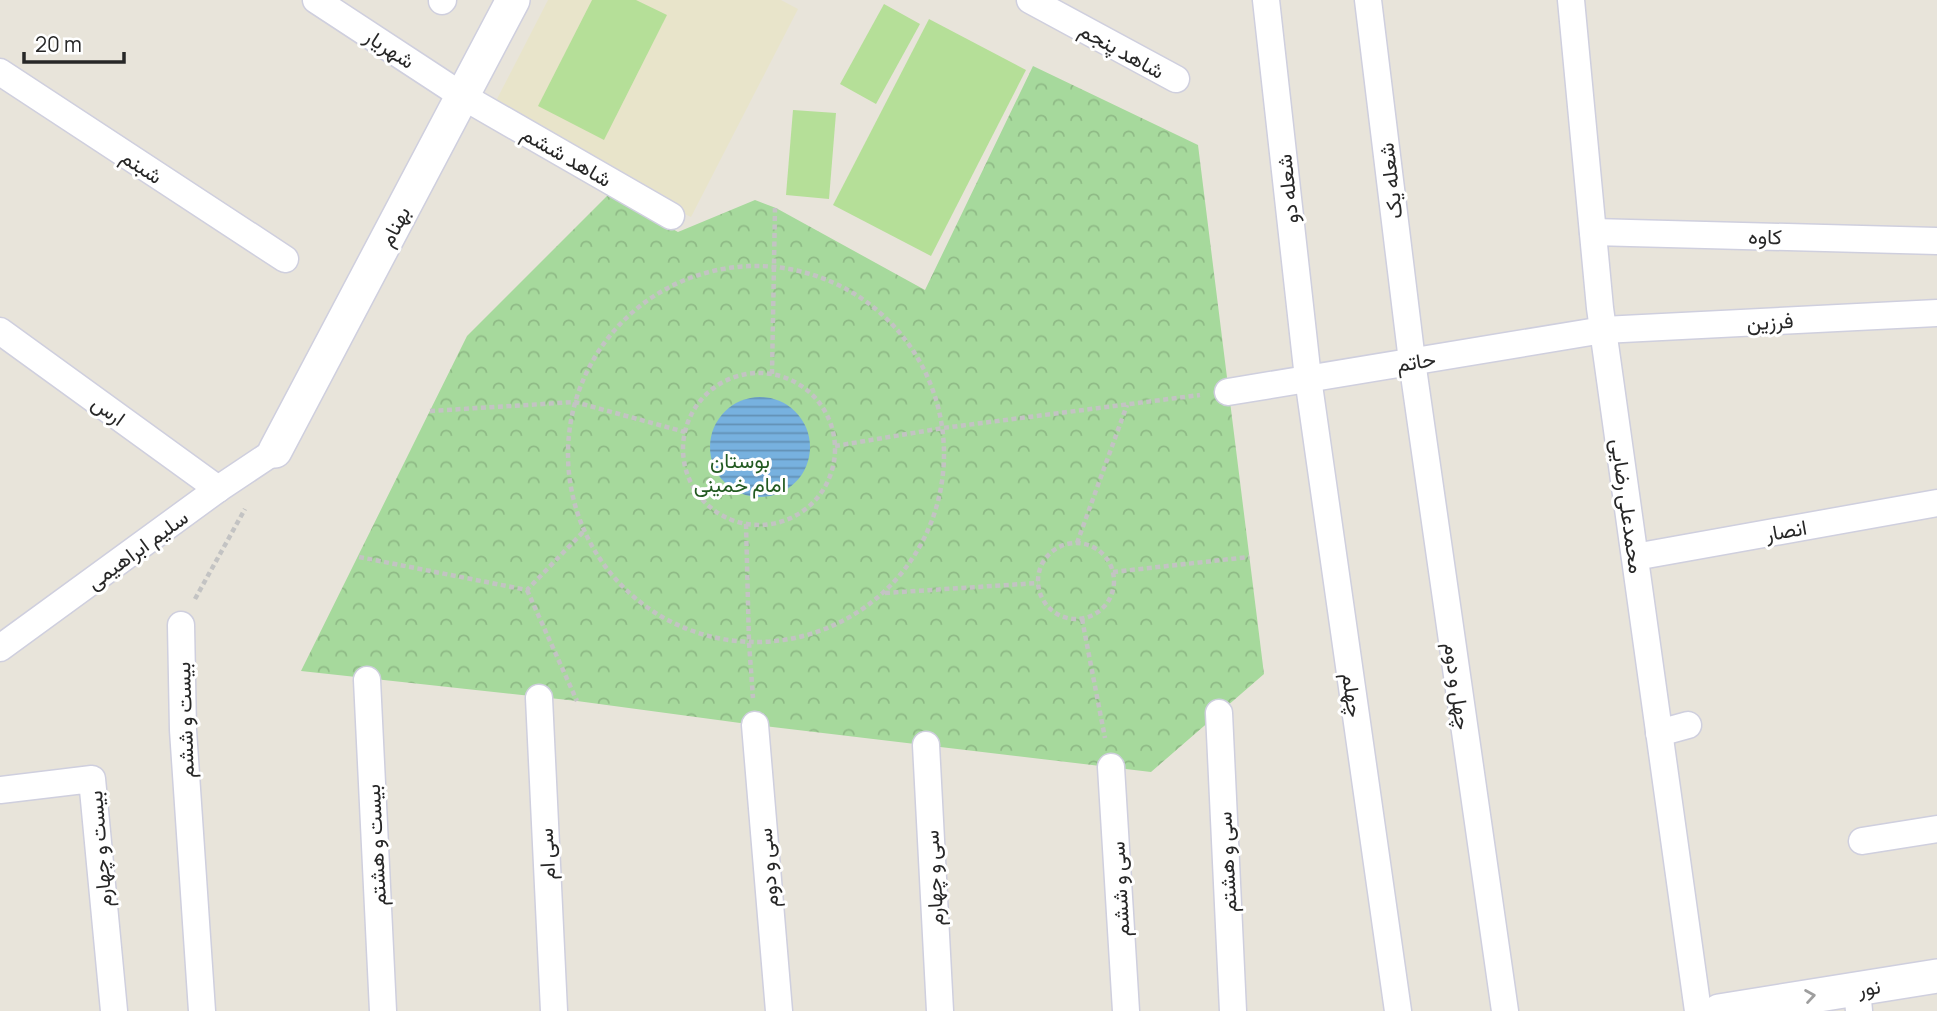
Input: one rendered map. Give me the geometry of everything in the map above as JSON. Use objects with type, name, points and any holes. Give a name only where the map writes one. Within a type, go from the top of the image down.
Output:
[{"type":"street","name":"شهریار","points":[[316,0],[464,97]]},
{"type":"street","name":"بهنام","points":[[275,451],[513,0]]},
{"type":"street","name":"شاهد پنجم","points":[[1030,0],[1176,79]]},
{"type":"street","name":"شعله دو","points":[[1266,0],[1308,379]]},
{"type":"street","name":"شعله یک","points":[[1368,0],[1412,361]]},
{"type":"street","name":"محمدعلی رضایی","points":[[1571,0],[1603,330],[1698,1011]]},
{"type":"street","name":"شبنم","points":[[0,72],[285,260]]},
{"type":"street","name":"شاهد ششم","points":[[464,97],[671,216]]},
{"type":"street","name":"کاوه","points":[[1593,232],[1937,241]]},
{"type":"street","name":"فرزین","points":[[1603,330],[1937,313]]},
{"type":"street","name":"حاتم","points":[[1228,391],[1603,330]]},
{"type":"street","name":"ارس","points":[[0,331],[218,489]]},
{"type":"street","name":"چهل و دوم","points":[[1412,361],[1505,1011]]},
{"type":"street","name":"چهلم","points":[[1308,379],[1398,1011]]},
{"type":"street","name":"سلیم ابراهیمی","points":[[0,648],[218,489],[275,451]]},
{"type":"street","name":"انصار","points":[[1635,557],[1937,503]]},
{"type":"street","name":"بیست و ششم","points":[[181,625],[183,730],[202,1011]]},
{"type":"street","name":"بیست و هشتم","points":[[367,680],[383,1011]]},
{"type":"street","name":"سی ام","points":[[539,698],[554,1011]]},
{"type":"street","name":"سی و هشتم","points":[[1219,713],[1233,1011]]},
{"type":"street","name":"سی و دوم","points":[[755,725],[779,1011]]},
{"type":"street","points":[[1659,733],[1688,725]]},
{"type":"street","name":"سی و چهارم","points":[[926,745],[940,1011]]},
{"type":"street","name":"سی و ششم","points":[[1111,767],[1126,1011]]},
{"type":"street","name":"بیست و چهارم","points":[[0,790],[92,779],[114,1011]]},
{"type":"street","points":[[1862,841],[1937,829]]},
{"type":"street","name":"نور","points":[[1719,1011],[1858,1000],[1937,976]]},
{"type":"path","points":[[772,374],[775,208]]},
{"type":"path","points":[[773,265],[822,276],[867,301],[904,336],[930,379],[943,428],[943,474],[934,518],[913,559],[884,593],[844,621],[821,630],[798,638],[749,643],[698,634],[651,610],[612,576],[584,531],[572,490],[569,446],[575,402],[596,355],[629,314],[672,285],[721,268],[773,265]]},
{"type":"path","points":[[749,373],[772,374],[792,380],[816,399],[831,425],[835,446],[833,468],[824,489],[810,506],[791,519],[769,525],[746,524],[723,517],[704,501],[690,481],[684,457],[685,432],[694,411],[708,393],[727,380],[749,373]]},
{"type":"path","points":[[835,446],[943,428],[1228,391]]},
{"type":"path","points":[[430,411],[575,402],[685,432]]},
{"type":"path","points":[[1077,543],[1127,404]]},
{"type":"path","points":[[181,625],[248,504]]},
{"type":"path","points":[[746,524],[749,643],[755,725]]},
{"type":"path","points":[[527,590],[584,531]]},
{"type":"path","points":[[1064,545],[1089,545],[1108,560],[1113,572],[1111,596],[1104,607],[1094,615],[1082,619],[1057,615],[1047,607],[1041,596],[1038,583],[1044,559],[1053,550],[1064,545]]},
{"type":"path","points":[[359,556],[527,590]]},
{"type":"path","points":[[1113,572],[1249,557]]},
{"type":"path","points":[[884,593],[1038,583]]},
{"type":"path","points":[[527,590],[577,701]]},
{"type":"path","points":[[1082,619],[1111,767]]},
{"type":"shaded area","points":[[548,0],[781,0],[798,9],[691,217],[502,126],[497,99]]},
{"type":"green space","points":[[592,0],[636,0],[667,15],[604,140],[538,106]]},
{"type":"green space","points":[[884,4],[920,24],[876,104],[840,84]]},
{"type":"green space","points":[[929,19],[1026,70],[931,256],[833,205]]},
{"type":"green space","name":"بوستان امام خمینی","points":[[1033,66],[1198,145],[1264,674],[1151,772],[577,701],[301,671],[467,336],[609,194],[678,232],[755,200],[776,208],[925,290]]},
{"type":"green space","points":[[793,110],[836,113],[829,199],[786,195]]},
{"type":"water","points":[[760,397],[788,405],[802,419],[810,447],[802,475],[788,489],[760,497],[732,489],[718,475],[710,447],[718,419],[732,405]]}]
